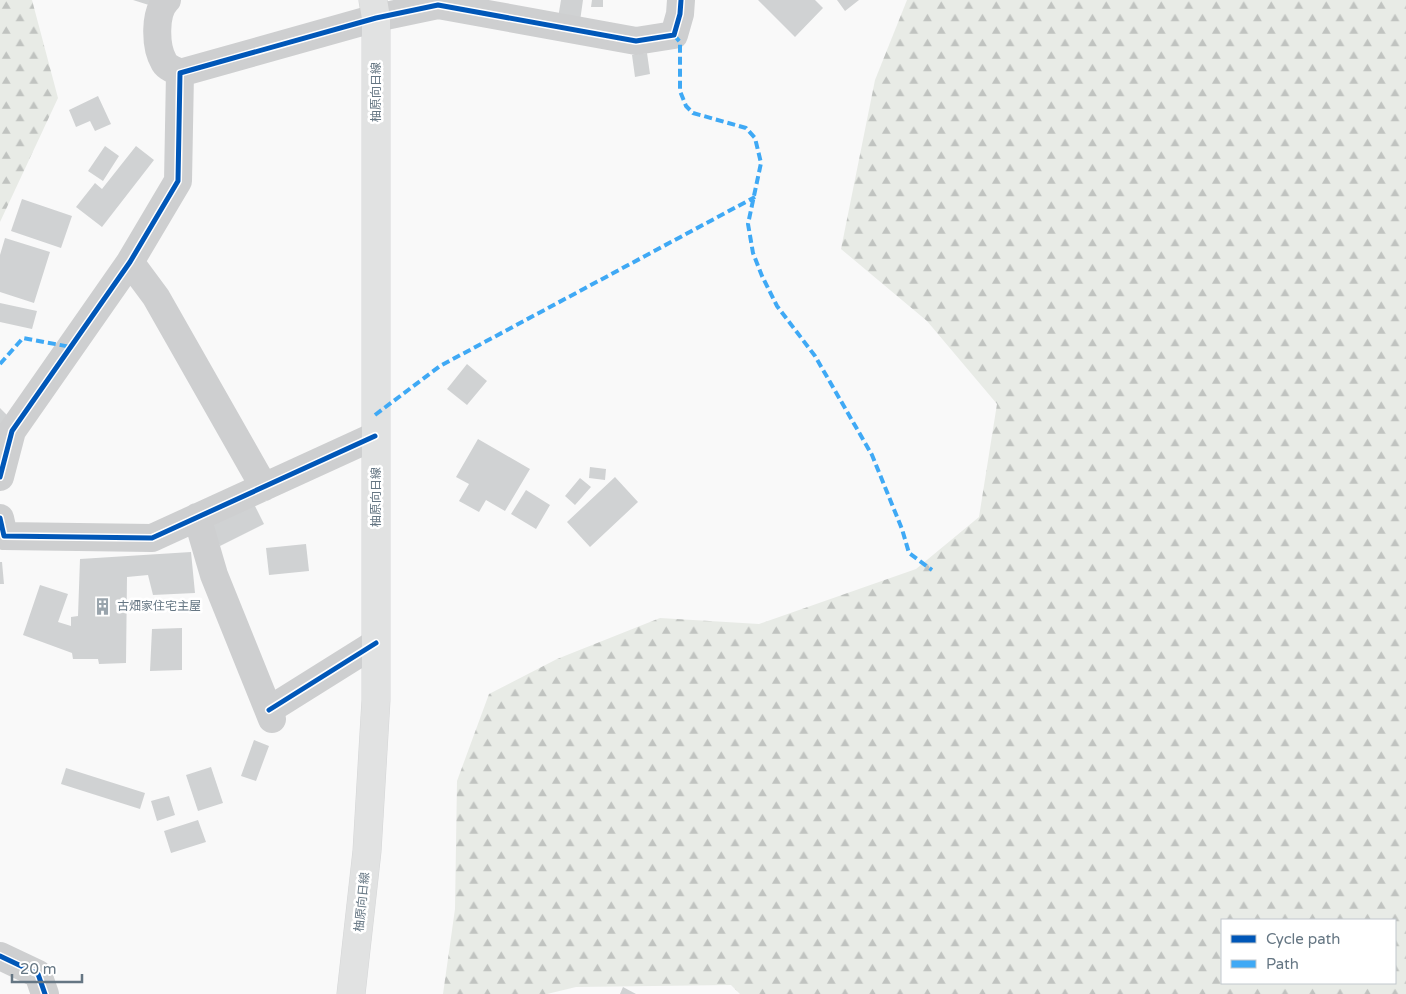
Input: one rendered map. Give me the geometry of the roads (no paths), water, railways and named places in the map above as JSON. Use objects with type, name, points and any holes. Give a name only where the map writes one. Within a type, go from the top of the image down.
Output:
[{"type":"main road","name":"柚原向日線","points":[[351,994],[367,851],[376,700],[375,9]]},
{"type":"street","points":[[167,0],[164,3],[158,20],[159,50],[164,64],[180,73],[375,9],[438,5],[636,41],[674,35],[680,14],[681,0]]},
{"type":"street","points":[[0,477],[12,431],[130,262],[178,181],[180,73]]},
{"type":"street","points":[[130,262],[156,297],[264,487]]},
{"type":"street","points":[[1,531],[152,538],[375,436]]},
{"type":"street","points":[[197,517],[214,575],[270,714],[376,644]]},
{"type":"street","points":[[0,956],[38,974],[45,994]]},
{"type":"place","name":"古畑家住宅主屋","points":[[103,606]]}]
